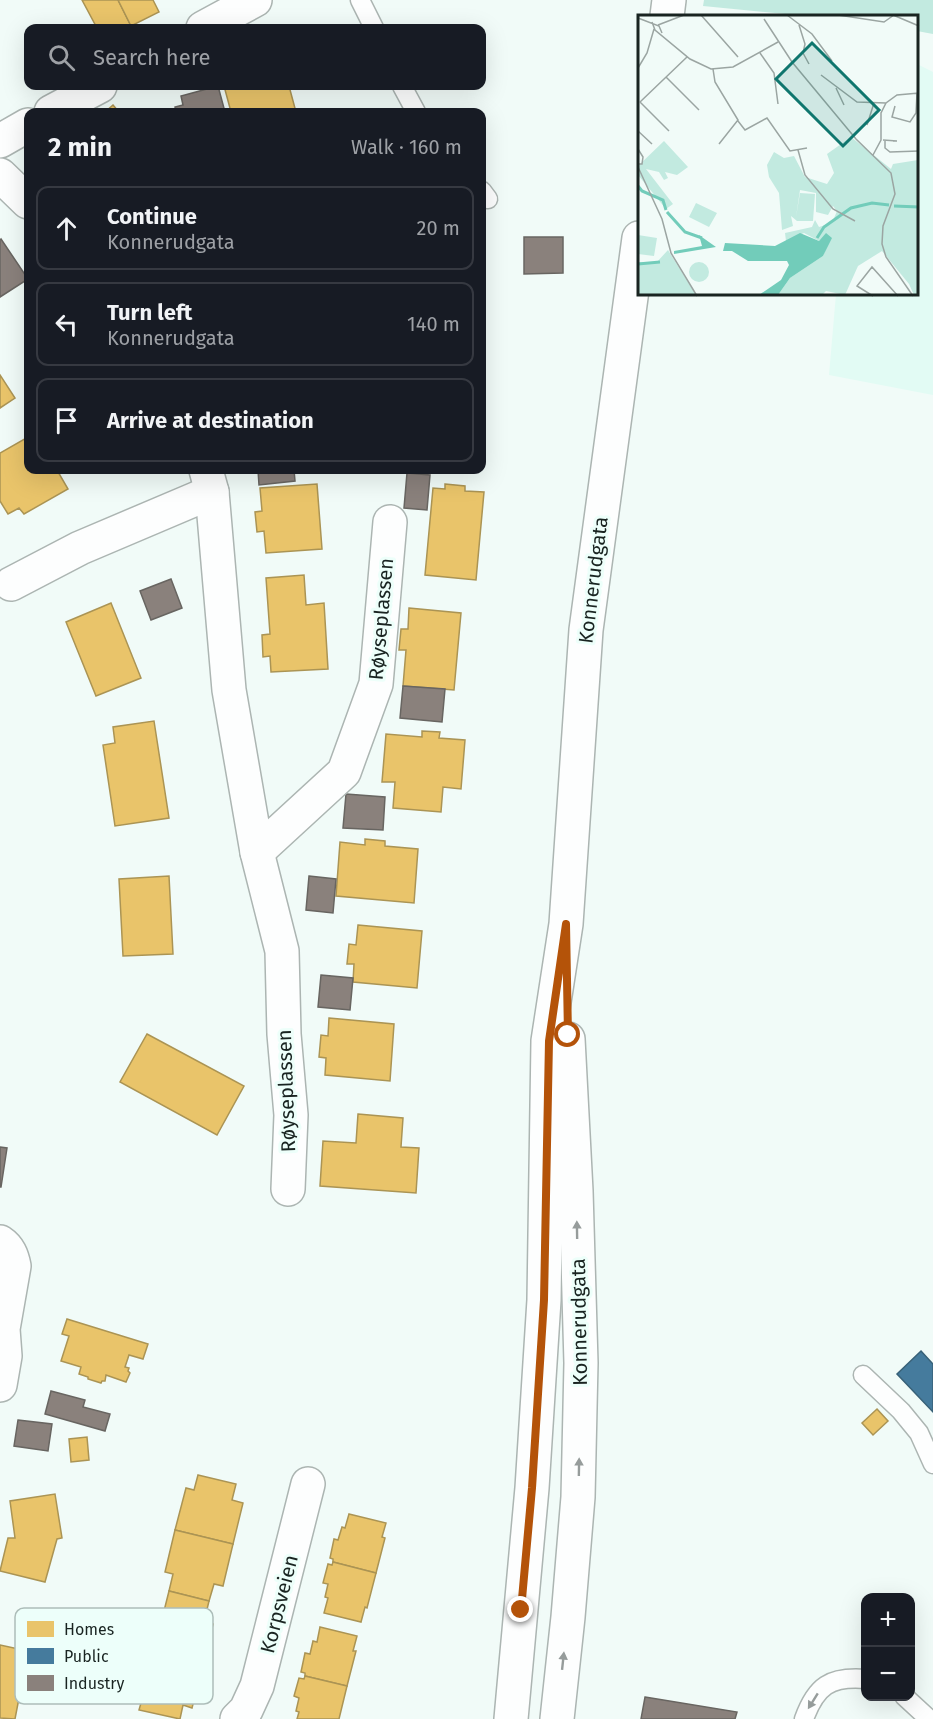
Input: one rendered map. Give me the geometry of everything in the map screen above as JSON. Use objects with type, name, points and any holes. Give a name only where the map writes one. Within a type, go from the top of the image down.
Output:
[{"type":"main road","points":[[210,24],[255,0]]},
{"type":"main road","points":[[667,15],[669,0]]},
{"type":"main road","points":[[59,108],[92,90]]},
{"type":"main road","points":[[0,141],[24,127]]},
{"type":"main road","points":[[0,175],[24,198]]},
{"type":"main road","name":"Konnerudgata","points":[[511,1719],[532,1488],[544,1300],[549,1041],[566,924],[586,630],[638,245]]},
{"type":"main road","name":"Røyseplassen","points":[[5,583],[80,548],[209,481],[229,690],[257,852],[282,951],[284,1034],[291,1115],[288,1189]]},
{"type":"main road","name":"Røyseplassen","points":[[257,852],[344,772],[376,684],[390,522]]},
{"type":"main road","name":"Konnerudgata","points":[[557,1719],[578,1497],[581,1362],[574,1136],[568,1035],[566,924]]},
{"type":"main road","points":[[0,1242],[6,1246],[12,1256],[14,1266],[1,1328],[5,1356],[0,1385]]},
{"type":"main road","name":"Korpsveien","points":[[237,1719],[246,1710],[257,1686],[308,1484]]},
{"type":"lane","points":[[360,0],[372,24]]},
{"type":"lane","points":[[404,90],[414,108]]},
{"type":"lane","points":[[863,1375],[901,1410],[919,1433],[933,1464]]},
{"type":"lane","points":[[804,1719],[811,1700],[826,1684],[850,1678],[861,1679]]},
{"type":"lane","points":[[909,1701],[929,1719]]},
{"type":"shaded area","points":[[704,0],[933,0],[933,34],[918,31],[918,15],[796,15],[703,6]]},
{"type":"shaded area","points":[[918,64],[933,72],[933,395],[829,375],[836,296],[918,296]]},
{"type":"building: Homes","points":[[82,0],[118,0],[130,24],[95,24]]},
{"type":"building: Homes","points":[[118,0],[153,0],[159,12],[135,24],[130,24]]},
{"type":"building: Homes","points":[[225,90],[290,90],[295,108],[230,108]]},
{"type":"building: Homes","points":[[0,375],[15,398],[0,408]]},
{"type":"building: Homes","points":[[24,439],[24,474],[59,474],[68,489],[24,514],[19,508],[8,514],[0,501],[0,453]]},
{"type":"building: Homes","points":[[317,484],[322,549],[266,553],[264,531],[257,532],[255,512],[262,511],[260,488]]},
{"type":"building: Homes","points":[[445,484],[465,486],[465,491],[484,492],[476,580],[425,575],[433,488],[445,489]]},
{"type":"building: Homes","points":[[304,575],[306,605],[324,603],[328,669],[271,672],[270,656],[263,657],[262,635],[270,634],[266,578]]},
{"type":"building: Homes","points":[[111,603],[141,678],[96,696],[66,622]]},
{"type":"building: Homes","points":[[409,608],[461,613],[454,690],[403,686],[406,650],[399,650],[401,629],[408,629]]},
{"type":"building: Homes","points":[[154,721],[169,818],[115,826],[103,745],[115,743],[113,727]]},
{"type":"building: Homes","points":[[422,731],[440,732],[439,738],[465,740],[461,789],[443,787],[441,812],[393,808],[395,782],[382,782],[386,734],[422,737]]},
{"type":"building: Homes","points":[[365,839],[385,841],[385,846],[418,849],[414,903],[336,896],[340,842],[365,845]]},
{"type":"building: Homes","points":[[169,876],[173,954],[123,956],[119,879]]},
{"type":"building: Homes","points":[[358,925],[422,931],[417,988],[353,982],[354,964],[347,964],[349,944],[356,945]]},
{"type":"building: Homes","points":[[329,1018],[394,1024],[390,1081],[325,1075],[326,1058],[319,1057],[321,1035],[328,1036]]},
{"type":"building: Homes","points":[[147,1034],[244,1086],[217,1135],[120,1082]]},
{"type":"building: Homes","points":[[358,1114],[403,1118],[401,1147],[419,1148],[416,1193],[320,1186],[323,1141],[356,1143]]},
{"type":"building: Homes","points":[[67,1319],[148,1344],[143,1359],[129,1355],[125,1367],[129,1368],[130,1373],[126,1382],[106,1375],[105,1381],[101,1383],[88,1379],[79,1374],[81,1367],[61,1361],[69,1336],[62,1334]]},
{"type":"building: Homes","points":[[877,1409],[888,1421],[873,1435],[862,1423]]},
{"type":"building: Homes","points":[[87,1437],[89,1460],[71,1462],[69,1439]]},
{"type":"building: Homes","points":[[198,1475],[236,1484],[232,1500],[243,1503],[233,1544],[175,1530],[186,1488],[194,1490]]},
{"type":"building: Homes","points":[[55,1494],[62,1538],[57,1539],[45,1582],[0,1571],[8,1538],[15,1538],[10,1501]]},
{"type":"building: Homes","points":[[349,1514],[386,1523],[382,1537],[385,1538],[376,1573],[333,1562],[330,1558],[334,1539],[338,1540]]},
{"type":"building: Homes","points":[[175,1530],[233,1544],[223,1586],[214,1584],[209,1601],[169,1591],[173,1574],[165,1572]]},
{"type":"building: Homes","points":[[333,1562],[376,1573],[361,1622],[324,1613],[328,1598],[325,1597],[328,1584],[323,1583],[328,1564],[332,1565]]},
{"type":"building: Homes","points":[[169,1591],[209,1601],[207,1608],[165,1608]]},
{"type":"building: Homes","points":[[320,1627],[357,1636],[353,1651],[356,1651],[347,1686],[305,1676],[305,1673],[301,1672],[305,1653],[310,1654],[313,1641],[317,1642]]},
{"type":"building: Homes","points":[[0,1645],[15,1648],[15,1704],[18,1704],[15,1719],[0,1718]]},
{"type":"building: Homes","points":[[305,1676],[347,1686],[339,1719],[297,1719],[299,1698],[294,1696],[299,1678],[304,1679]]},
{"type":"building: Homes","points":[[141,1704],[193,1704],[192,1708],[183,1705],[180,1719],[139,1710]]},
{"type":"building: Public","points":[[921,1351],[933,1364],[933,1412],[897,1374]]},
{"type":"building: Industry","points":[[203,90],[219,90],[224,108],[175,108],[183,105],[181,96]]},
{"type":"building: Industry","points":[[524,237],[563,237],[563,273],[524,274]]},
{"type":"building: Industry","points":[[0,240],[24,273],[24,282],[0,297]]},
{"type":"building: Industry","points":[[258,474],[294,474],[295,481],[259,485]]},
{"type":"building: Industry","points":[[407,474],[430,475],[427,510],[404,508]]},
{"type":"building: Industry","points":[[171,579],[182,608],[151,620],[140,591]]},
{"type":"building: Industry","points":[[403,686],[445,689],[442,722],[400,718]]},
{"type":"building: Industry","points":[[346,794],[385,797],[383,830],[343,828]]},
{"type":"building: Industry","points":[[309,876],[336,879],[333,913],[306,910]]},
{"type":"building: Industry","points":[[321,975],[353,978],[350,1010],[318,1007]]},
{"type":"building: Industry","points":[[0,1147],[7,1148],[1,1187],[0,1187]]},
{"type":"building: Industry","points":[[51,1391],[85,1400],[83,1407],[110,1414],[105,1431],[45,1414]]},
{"type":"building: Industry","points":[[18,1420],[52,1424],[48,1451],[14,1446]]},
{"type":"building: Industry","points":[[645,1697],[737,1712],[735,1719],[641,1719]]},
{"type":"route","points":[[521,1610],[532,1488],[544,1300],[549,1041],[566,924],[568,1035]]}]
